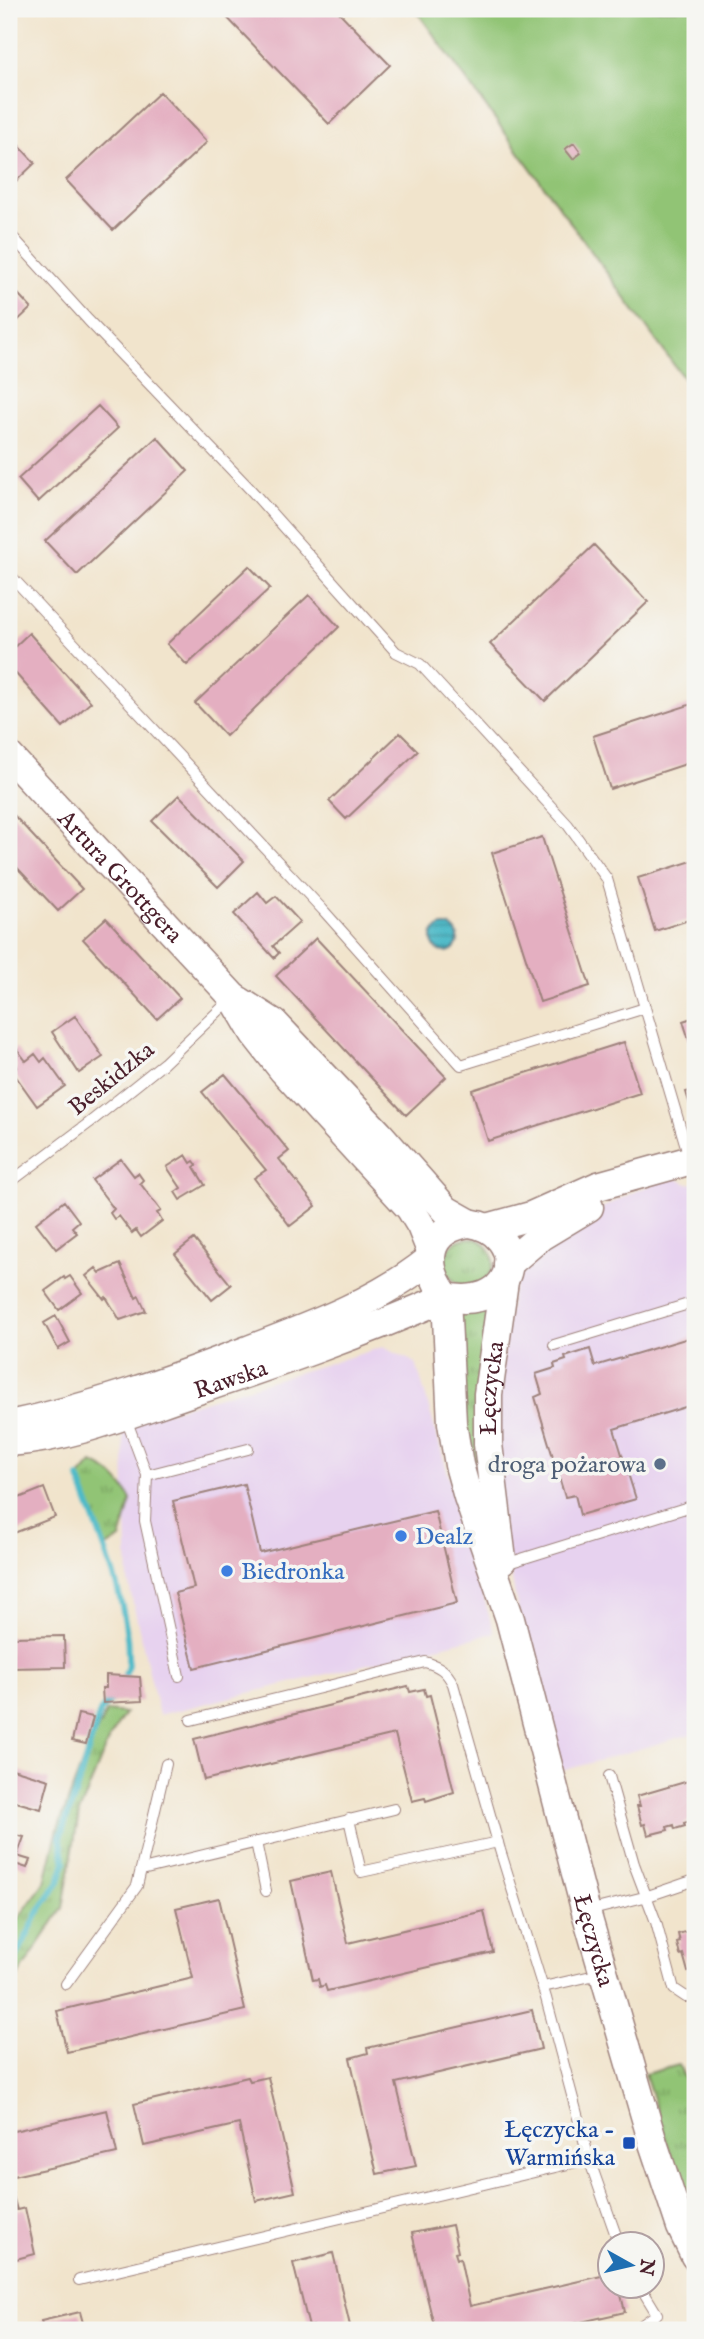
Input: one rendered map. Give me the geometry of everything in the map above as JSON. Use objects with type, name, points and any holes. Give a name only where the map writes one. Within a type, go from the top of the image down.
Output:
[{"type":"main road","name":"Artura Grottgera","points":[[9,756],[233,997],[254,1033],[283,1070],[403,1199],[421,1226],[430,1256]]},
{"type":"main road","name":"Artura Grottgera","points":[[233,997],[274,1023],[379,1134],[446,1210],[478,1225]]},
{"type":"main road","points":[[684,1162],[556,1225],[506,1273],[494,1293],[460,1300],[446,1297],[437,1284],[430,1256],[436,1240],[457,1225],[478,1225],[531,1216],[598,1186],[684,1162]]},
{"type":"main road","points":[[478,1225],[503,1242],[506,1273]]},
{"type":"main road","name":"Rawska","points":[[9,1425],[92,1405],[282,1337],[406,1279],[430,1256]]},
{"type":"main road","name":"Łęczycka","points":[[506,1273],[494,1341],[488,1419],[492,1487],[510,1619]]},
{"type":"main road","name":"Rawska","points":[[9,1443],[68,1433],[125,1416],[265,1367],[446,1297]]},
{"type":"main road","name":"Łęczycka","points":[[446,1297],[455,1445],[467,1497],[510,1619],[586,1912],[653,2143],[681,2227],[695,2256]]},
{"type":"lane","points":[[9,233],[88,320],[250,489],[396,652],[420,664],[568,825],[607,879],[645,1008],[684,1162]]},
{"type":"lane","points":[[9,574],[304,890],[461,1066],[645,1008]]},
{"type":"lane","name":"Beskidzka","points":[[9,1183],[163,1063],[233,997]]},
{"type":"lane","points":[[554,1345],[695,1302]]},
{"type":"lane","points":[[125,1416],[147,1475],[145,1521],[179,1676]]},
{"type":"lane","points":[[147,1475],[248,1449]]},
{"type":"lane","points":[[503,1565],[695,1505]]},
{"type":"lane","points":[[191,1720],[425,1662],[437,1665],[447,1672],[453,1684],[543,1987],[589,2159],[614,2230]]},
{"type":"lane","points":[[65,1984],[137,1886],[166,1764]]},
{"type":"lane","points":[[609,1776],[634,1864],[648,1896],[674,1989],[686,1997],[695,1995]]},
{"type":"lane","points":[[142,1870],[394,1809]]},
{"type":"lane","points":[[349,1819],[361,1872],[498,1842]]},
{"type":"lane","points":[[256,1842],[266,1891]]},
{"type":"lane","points":[[586,1912],[648,1896],[695,1880]]},
{"type":"lane","points":[[543,1987],[605,1973]]},
{"type":"lane","points":[[79,2280],[589,2159]]},
{"type":"lane","points":[[639,2327],[657,2314],[648,2300]]},
{"type":"shaded area","points":[[675,1178],[688,1184],[695,1183],[695,1733],[562,1771],[517,1606],[504,1535],[493,1439],[511,1297],[523,1266],[584,1217],[636,1191]]},
{"type":"shaded area","points":[[383,1347],[416,1363],[494,1633],[159,1715],[128,1581],[123,1425]]},
{"type":"green space","points":[[415,9],[695,9],[695,394]]},
{"type":"green space","points":[[469,1238],[486,1245],[493,1262],[486,1279],[469,1286],[452,1279],[445,1262],[452,1245]]},
{"type":"green space","points":[[490,1304],[491,1535],[470,1480],[455,1307]]},
{"type":"green space","points":[[92,1463],[115,1477],[131,1500],[120,1539],[104,1548],[79,1478]]},
{"type":"green space","points":[[107,1711],[125,1713],[109,1739],[79,1813],[63,1908],[9,1989],[9,1931],[45,1882],[58,1828],[88,1748]]},
{"type":"green space","points":[[679,2065],[695,2103],[695,2230],[645,2074]]},
{"type":"water","points":[[445,926],[454,930],[458,939],[454,948],[445,952],[436,948],[432,939],[436,930]]},
{"type":"building","points":[[219,9],[336,9],[390,65],[329,124]]},
{"type":"building","points":[[160,92],[207,142],[113,230],[66,180]]},
{"type":"building","points":[[9,135],[35,163],[9,188]]},
{"type":"building","points":[[574,143],[581,153],[573,159],[565,149]]},
{"type":"building","points":[[9,284],[31,308],[9,329]]},
{"type":"building","points":[[98,406],[118,428],[38,502],[18,479]]},
{"type":"building","points":[[157,437],[188,471],[77,575],[45,541]]},
{"type":"building","points":[[594,545],[648,602],[545,701],[490,644]]},
{"type":"building","points":[[249,566],[270,588],[187,665],[167,644]]},
{"type":"building","points":[[309,595],[339,627],[226,736],[195,703]]},
{"type":"building","points":[[29,633],[91,702],[63,727],[9,666],[9,652]]},
{"type":"building","points":[[695,703],[695,761],[610,789],[593,736]]},
{"type":"building","points":[[400,733],[418,751],[346,819],[329,801]]},
{"type":"building","points":[[179,795],[244,861],[218,887],[152,821]]},
{"type":"building","points":[[9,810],[82,889],[58,911],[9,859]]},
{"type":"building","points":[[542,837],[590,986],[540,1002],[492,853]]},
{"type":"building","points":[[695,860],[695,918],[655,931],[638,878]]},
{"type":"building","points":[[258,892],[267,903],[276,896],[300,922],[273,946],[279,953],[274,958],[234,914]]},
{"type":"building","points":[[106,918],[180,998],[157,1019],[83,939]]},
{"type":"building","points":[[316,938],[446,1077],[406,1115],[276,976]]},
{"type":"building","points":[[75,1016],[103,1057],[79,1073],[52,1032]]},
{"type":"building","points":[[695,1017],[695,1059],[683,1021]]},
{"type":"building","points":[[624,1042],[640,1093],[488,1141],[472,1090]]},
{"type":"building","points":[[16,1048],[26,1061],[35,1054],[41,1062],[45,1058],[65,1086],[37,1106],[12,1071],[17,1067],[9,1053]]},
{"type":"building","points":[[225,1074],[289,1151],[279,1159],[316,1206],[290,1226],[254,1178],[266,1170],[202,1092]]},
{"type":"building","points":[[695,1090],[695,1121],[686,1092]]},
{"type":"building","points":[[186,1155],[191,1163],[194,1161],[197,1165],[194,1167],[205,1185],[180,1200],[175,1192],[181,1188],[167,1167]]},
{"type":"building","points":[[121,1159],[134,1176],[138,1173],[143,1180],[140,1183],[161,1211],[157,1213],[162,1221],[141,1237],[136,1230],[132,1233],[119,1216],[114,1219],[110,1213],[114,1209],[92,1180]]},
{"type":"building","points":[[64,1201],[79,1221],[72,1227],[77,1233],[56,1249],[36,1223]]},
{"type":"building","points":[[194,1239],[231,1285],[212,1300],[175,1254]]},
{"type":"building","points":[[120,1264],[136,1298],[139,1296],[146,1311],[120,1320],[106,1297],[104,1299],[86,1276],[96,1268],[100,1273]]},
{"type":"building","points":[[70,1276],[82,1293],[59,1310],[45,1291],[64,1277],[65,1279]]},
{"type":"building","points":[[56,1316],[70,1342],[58,1349],[44,1323]]},
{"type":"building","points":[[695,1336],[695,1404],[614,1429],[636,1499],[580,1515],[575,1495],[565,1497],[535,1397],[542,1394],[536,1374],[555,1368],[554,1364],[566,1360],[565,1357],[590,1349],[595,1366]]},
{"type":"building","points":[[244,1484],[260,1553],[435,1511],[457,1603],[194,1668],[175,1593],[194,1588],[173,1501]]},
{"type":"building","points":[[44,1488],[55,1517],[9,1535],[9,1502]]},
{"type":"building","points":[[64,1636],[65,1667],[9,1668],[9,1637]]},
{"type":"building","points":[[106,1675],[140,1677],[142,1701],[103,1703],[102,1688],[106,1688]]},
{"type":"building","points":[[408,1686],[410,1692],[424,1689],[426,1696],[430,1695],[454,1792],[426,1801],[425,1798],[412,1801],[395,1734],[204,1780],[194,1739]]},
{"type":"building","points":[[78,1714],[93,1717],[86,1744],[72,1741]]},
{"type":"building","points":[[9,1768],[49,1780],[41,1809],[9,1800]]},
{"type":"building","points":[[695,1779],[695,1820],[684,1823],[685,1826],[675,1829],[674,1825],[667,1827],[668,1830],[648,1835],[645,1824],[642,1825],[637,1796]]},
{"type":"building","points":[[15,1835],[24,1837],[17,1856],[30,1860],[27,1868],[9,1862]]},
{"type":"building","points":[[331,1872],[348,1943],[484,1911],[493,1952],[327,1991],[325,1985],[320,1987],[318,1979],[313,1980],[291,1881]]},
{"type":"building","points":[[219,1898],[245,2010],[67,2052],[57,2011],[193,1978],[176,1908]]},
{"type":"building","points":[[695,1929],[695,1970],[688,1972],[683,1954],[680,1955],[678,1934]]},
{"type":"building","points":[[532,2010],[541,2049],[396,2083],[416,2166],[377,2174],[350,2058],[368,2053],[367,2048]]},
{"type":"building","points":[[248,2077],[250,2081],[268,2077],[295,2192],[256,2201],[239,2124],[144,2146],[134,2104]]},
{"type":"building","points":[[107,2110],[117,2153],[9,2177],[9,2132]]},
{"type":"building","points":[[9,2181],[17,2210],[25,2208],[35,2254],[9,2261]]},
{"type":"building","points":[[452,2225],[458,2252],[455,2253],[457,2259],[460,2258],[470,2306],[596,2277],[596,2300],[622,2300],[625,2312],[546,2330],[435,2330],[412,2233]]},
{"type":"building","points":[[333,2253],[351,2330],[314,2330],[313,2326],[309,2327],[293,2263]]},
{"type":"building","points":[[80,2312],[85,2330],[43,2330],[41,2321]]},
{"type":"waterway","points":[[79,1478],[112,1569],[124,1616],[128,1663],[122,1684]]},
{"type":"waterway","points":[[9,1972],[38,1913],[59,1881],[65,1862],[60,1837],[100,1712],[112,1698]]},
{"type":"place","name":"droga pożarowa","points":[[660,1464]]},
{"type":"place","name":"Dealz","points":[[401,1536]]},
{"type":"place","name":"Biedronka","points":[[227,1571]]},
{"type":"place","name":"Łęczycka - Warmińska","points":[[629,2143]]}]
